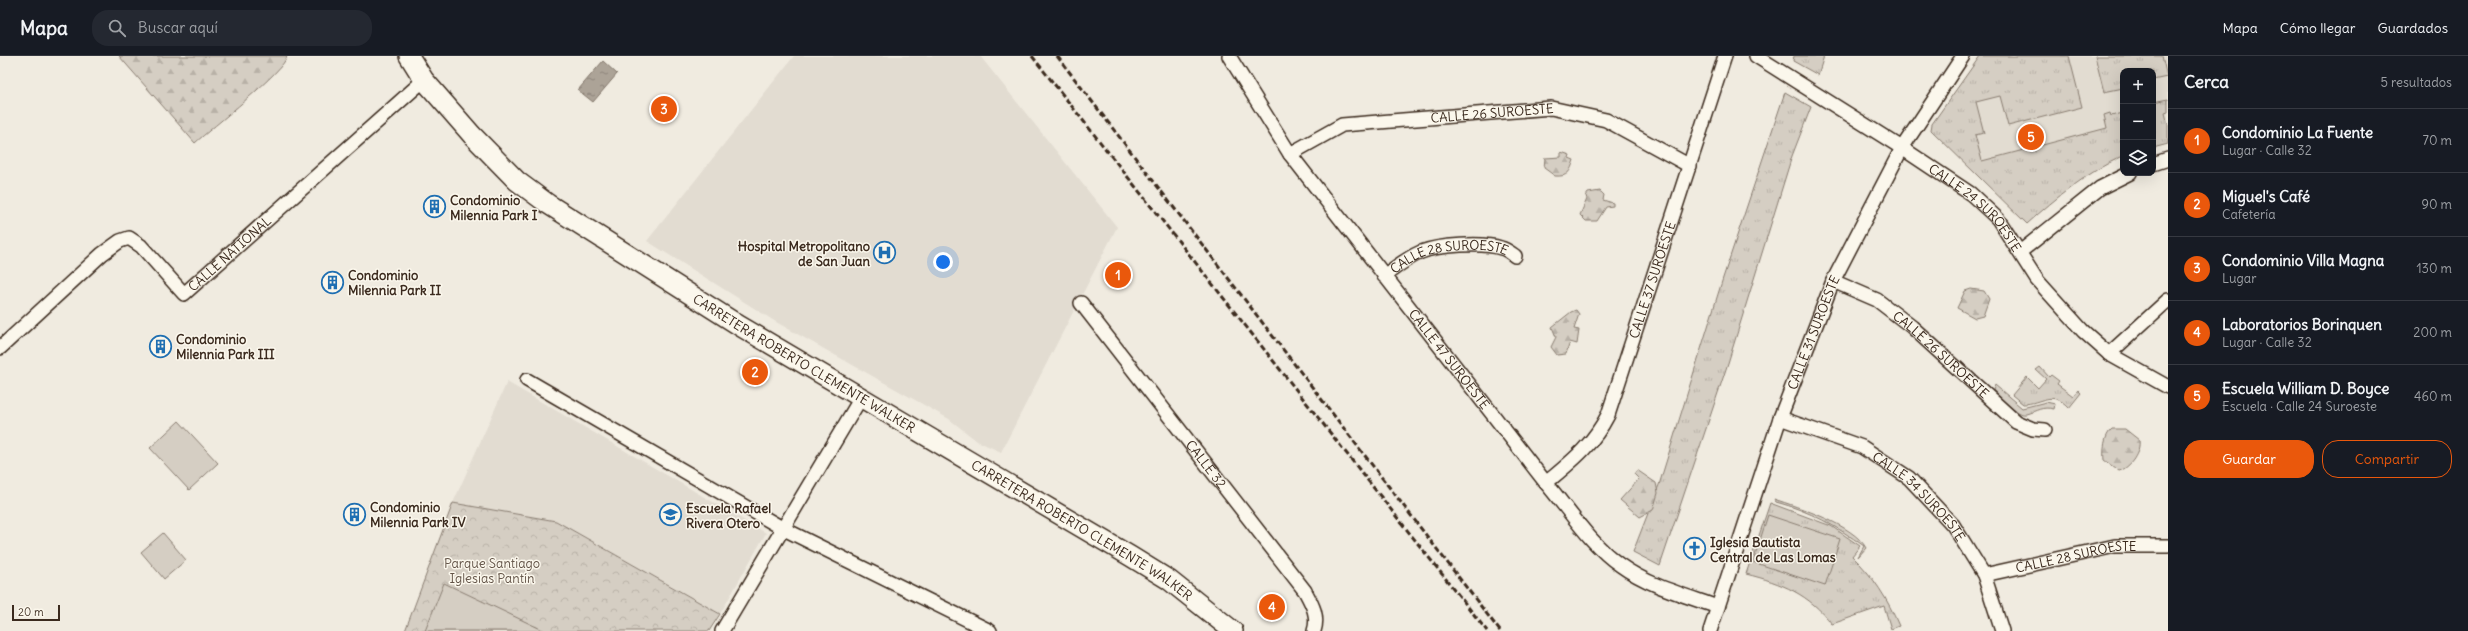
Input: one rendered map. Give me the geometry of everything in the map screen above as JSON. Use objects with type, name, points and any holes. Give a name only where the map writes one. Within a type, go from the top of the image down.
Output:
[{"type":"main road","name":"CARRETERA ROBERTO CLEMENTE WALKER","points":[[410,56],[424,80],[472,135],[512,176],[548,204],[740,326],[862,396],[1130,556],[1175,585],[1233,631]]},
{"type":"street","name":"CALLE 47 SUROESTE","points":[[1229,56],[1290,154],[1546,483],[1588,533],[1618,564],[1638,577],[1718,607]]},
{"type":"street","name":"CALLE 37 SUROESTE","points":[[1546,483],[1584,451],[1598,434],[1608,415],[1725,56]]},
{"type":"street","name":"CALLE 24 SUROESTE","points":[[1756,56],[1902,148],[1971,194],[1998,219],[2037,280],[2058,304],[2109,354],[2168,387]]},
{"type":"street","name":"CALLE 31 SUROESTE","points":[[1710,631],[1780,418],[1833,281],[1902,148],[1963,56]]},
{"type":"street","name":"CALLE NATIONAL","points":[[0,348],[102,254],[120,241],[129,238],[145,251],[184,294],[424,80]]},
{"type":"street","name":"CALLE 26 SUROESTE","points":[[1290,154],[1342,126],[1551,108],[1606,120],[1690,166]]},
{"type":"street","points":[[2156,163],[2168,159]]},
{"type":"street","points":[[2020,252],[2100,188],[2124,176]]},
{"type":"street","name":"CALLE 28 SUROESTE","points":[[1384,276],[1404,261],[1422,252],[1452,247],[1486,245],[1502,248],[1515,256]]},
{"type":"street","name":"CALLE 26 SUROESTE","points":[[1833,281],[1877,300],[1912,327],[2016,422],[2033,429],[2046,430]]},
{"type":"street","points":[[2109,354],[2168,300]]},
{"type":"street","name":"CALLE 32","points":[[1081,302],[1305,591],[1314,607],[1317,623],[1314,631]]},
{"type":"street","points":[[527,380],[782,528],[990,631]]},
{"type":"street","points":[[722,631],[862,396]]},
{"type":"street","name":"CALLE 34 SUROESTE","points":[[1780,418],[1862,447],[1909,478],[1953,525],[1984,575],[2002,631]]},
{"type":"street","name":"CALLE 28 SUROESTE","points":[[1984,575],[2115,546],[2168,546]]},
{"type":"shaded area","name":"Hospital Metropolitano de San Juan","points":[[794,56],[980,56],[1117,227],[1001,452],[977,441],[949,419],[776,322],[647,241]]},
{"type":"shaded area","points":[[1980,56],[2168,56],[2168,144],[2156,147],[2156,68],[2120,68],[2120,158],[2087,175],[2055,199],[2027,224],[1932,124]]},
{"type":"shaded area","points":[[507,382],[766,533],[720,614],[556,521],[453,503]]},
{"type":"green space","points":[[119,56],[287,56],[274,74],[195,143]]},
{"type":"green space","points":[[1794,56],[1824,56],[1818,75],[1793,61]]},
{"type":"green space","points":[[1980,56],[2069,56],[2082,107],[2008,126],[2000,96],[1976,102],[1984,133],[1975,135],[1982,161],[2107,128],[2104,115],[2110,113],[2111,116],[2120,114],[2120,158],[2072,186],[2027,224],[1931,130],[1932,124]]},
{"type":"green space","points":[[2095,56],[2162,56],[2167,77],[2156,79],[2156,68],[2120,68],[2120,89],[2104,92]]},
{"type":"green space","points":[[1785,92],[1811,107],[1792,156],[1728,363],[1660,566],[1633,552],[1659,485],[1723,278]]},
{"type":"green space","points":[[2168,99],[2168,112],[2165,113],[2168,125],[2168,144],[2156,147],[2156,104],[2156,101]]},
{"type":"green space","points":[[1561,152],[1570,155],[1569,158],[1574,160],[1566,175],[1555,176],[1544,168],[1545,158],[1561,157]]},
{"type":"green space","points":[[1600,191],[1604,195],[1603,200],[1613,203],[1613,206],[1606,207],[1597,221],[1586,221],[1580,215],[1587,199],[1586,196],[1588,193]]},
{"type":"green space","points":[[1971,289],[1984,291],[1989,299],[1983,316],[1975,318],[1957,308],[1965,291]]},
{"type":"green space","points":[[1576,310],[1579,314],[1574,329],[1579,330],[1577,344],[1570,342],[1566,354],[1557,355],[1551,347],[1556,337],[1552,327],[1571,312]]},
{"type":"green space","points":[[2040,367],[2049,377],[2051,375],[2059,381],[2057,384],[2073,396],[2078,390],[2081,393],[2069,408],[2063,402],[2052,398],[2023,404],[2012,395],[2027,377],[2038,388],[2046,379],[2036,370]]},
{"type":"green space","points":[[1995,385],[2022,408],[2046,402],[2055,404],[2054,409],[2043,408],[2026,414],[2017,412],[1993,390]]},
{"type":"green space","points":[[179,421],[218,463],[189,490],[150,448]]},
{"type":"green space","points":[[2112,429],[2125,429],[2139,440],[2138,449],[2134,459],[2127,467],[2119,471],[2104,460],[2104,448],[2107,435]]},
{"type":"green space","points":[[1637,470],[1656,483],[1658,493],[1653,510],[1640,517],[1620,500],[1639,479],[1634,474]]},
{"type":"green space","points":[[1774,499],[1838,524],[1860,540],[1866,548],[1858,557],[1864,546],[1854,539],[1822,520],[1800,510],[1776,502]]},
{"type":"green space","name":"Parque Santiago Iglesias Pantín","points":[[453,503],[556,521],[720,614],[709,631],[405,631]]},
{"type":"green space","points":[[1770,503],[1831,526],[1860,546],[1852,556],[1879,588],[1890,606],[1899,626],[1891,629],[1884,606],[1832,624],[1814,605],[1794,591],[1771,581],[1746,574]]},
{"type":"green space","points":[[1768,515],[1840,539],[1825,586],[1753,562]]},
{"type":"green space","points":[[163,533],[186,560],[164,579],[141,552]]},
{"type":"green space","points":[[444,583],[545,631],[425,631]]},
{"type":"water","points":[[603,61],[617,74],[593,102],[578,90]]},
{"type":"railway","points":[[1032,56],[1487,631]]},
{"type":"railway","points":[[1057,56],[1500,631]]},
{"type":"place","name":"Condominio Villa Magna","points":[[664,109]]},
{"type":"place","name":"Escuela William D. Boyce","points":[[2031,137]]},
{"type":"place","name":"Condominio Milennia Park I","points":[[435,207]]},
{"type":"place","name":"Hospital Metropolitano de San Juan","points":[[885,253]]},
{"type":"place","name":"Condominio La Fuente","points":[[1118,275]]},
{"type":"place","name":"Condominio Milennia Park II","points":[[333,282]]},
{"type":"place","name":"Condominio Milennia Park III","points":[[161,346]]},
{"type":"place","name":"Miguel's Café","points":[[755,372]]},
{"type":"place","name":"Condominio Milennia Park IV","points":[[354,514]]},
{"type":"place","name":"Escuela Rafael Rivera Otero","points":[[670,515]]},
{"type":"place","name":"Iglesia Bautista Central de Las Lomas","points":[[1695,549]]},
{"type":"place","name":"Laboratorios Borinquen","points":[[1272,607]]}]
